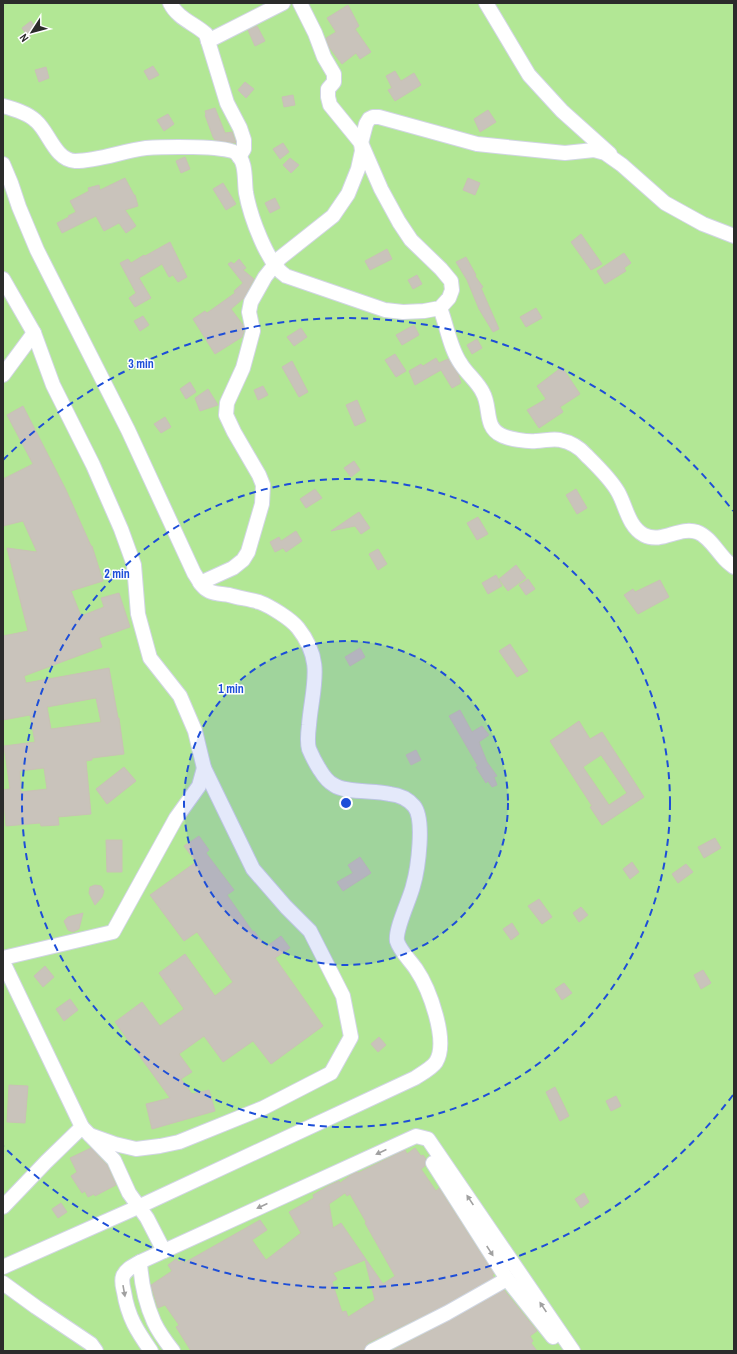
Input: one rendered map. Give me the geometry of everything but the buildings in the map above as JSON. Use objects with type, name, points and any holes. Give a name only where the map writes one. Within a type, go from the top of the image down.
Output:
[{"type":"street","points":[[170,3],[182,18],[206,34],[227,103],[240,128],[244,140],[244,149],[239,156]]},
{"type":"street","points":[[208,41],[283,3]]},
{"type":"street","points":[[3,106],[36,120],[60,154],[72,161],[90,160],[146,148],[216,147],[230,149],[239,156],[243,168],[246,194],[253,218],[263,244],[280,272],[286,276],[385,310],[403,312],[424,311],[440,308],[449,298],[452,290],[451,280],[411,240],[399,222],[381,189],[361,143],[330,105],[328,89],[334,82],[334,74],[324,57],[315,32],[300,3]]},
{"type":"street","points":[[486,3],[529,75],[562,111],[665,203],[703,224],[734,236]]},
{"type":"street","points":[[200,583],[233,568],[243,560],[248,552],[262,504],[263,485],[259,475],[226,415],[227,403],[243,368],[253,331],[249,312],[251,302],[265,277],[280,258],[333,216],[348,194],[358,169],[362,151],[361,143],[364,128],[369,119],[379,117],[477,144],[565,152],[594,150],[605,153],[622,165]]},
{"type":"street","points":[[3,164],[12,183],[19,207],[37,250],[128,430],[200,583],[208,591],[261,603],[286,617],[298,627],[308,642],[314,657],[316,674],[310,715],[309,748],[315,763],[334,786],[345,789],[397,795],[405,798],[414,806],[419,814],[420,839],[414,885],[398,930],[397,939],[400,947],[418,970],[428,992],[440,1030],[441,1050],[436,1063],[415,1078],[138,1207],[3,1267]]},
{"type":"street","points":[[3,279],[34,333],[53,385],[96,472],[121,529],[134,565],[138,614],[150,658],[180,696],[195,730],[204,768],[253,869],[286,907],[310,931],[343,996],[351,1037],[331,1073],[263,1108],[178,1142],[136,1149],[115,1144],[86,1131]]},
{"type":"street","points":[[440,308],[448,329],[453,351],[461,365],[483,392],[488,405],[489,424],[494,431],[509,438],[534,441],[559,439],[570,444],[585,453],[612,482],[631,521],[641,533],[652,538],[662,537],[686,530],[697,532],[709,540],[724,558],[734,567]]},
{"type":"street","points":[[3,375],[34,333]]},
{"type":"street","points":[[3,958],[113,932],[176,818],[199,786],[204,768]]},
{"type":"street","points":[[3,962],[86,1131],[114,1160],[130,1193],[138,1207],[147,1218],[164,1251]]},
{"type":"street","points":[[3,1207],[46,1162],[86,1131]]},
{"type":"street","points":[[416,1136],[507,1279],[563,1351]]},
{"type":"street","points":[[151,1351],[136,1330],[126,1307],[122,1282],[123,1276],[127,1270],[140,1262],[416,1136],[428,1139],[572,1351]]},
{"type":"street","points":[[140,1262],[143,1286],[154,1322],[173,1351]]},
{"type":"street","points":[[372,1351],[447,1313],[507,1279]]},
{"type":"street","points":[[3,1283],[91,1344],[96,1351]]},
{"type":"green space","points":[[3,3],[734,3],[734,1351],[3,1351]]}]
